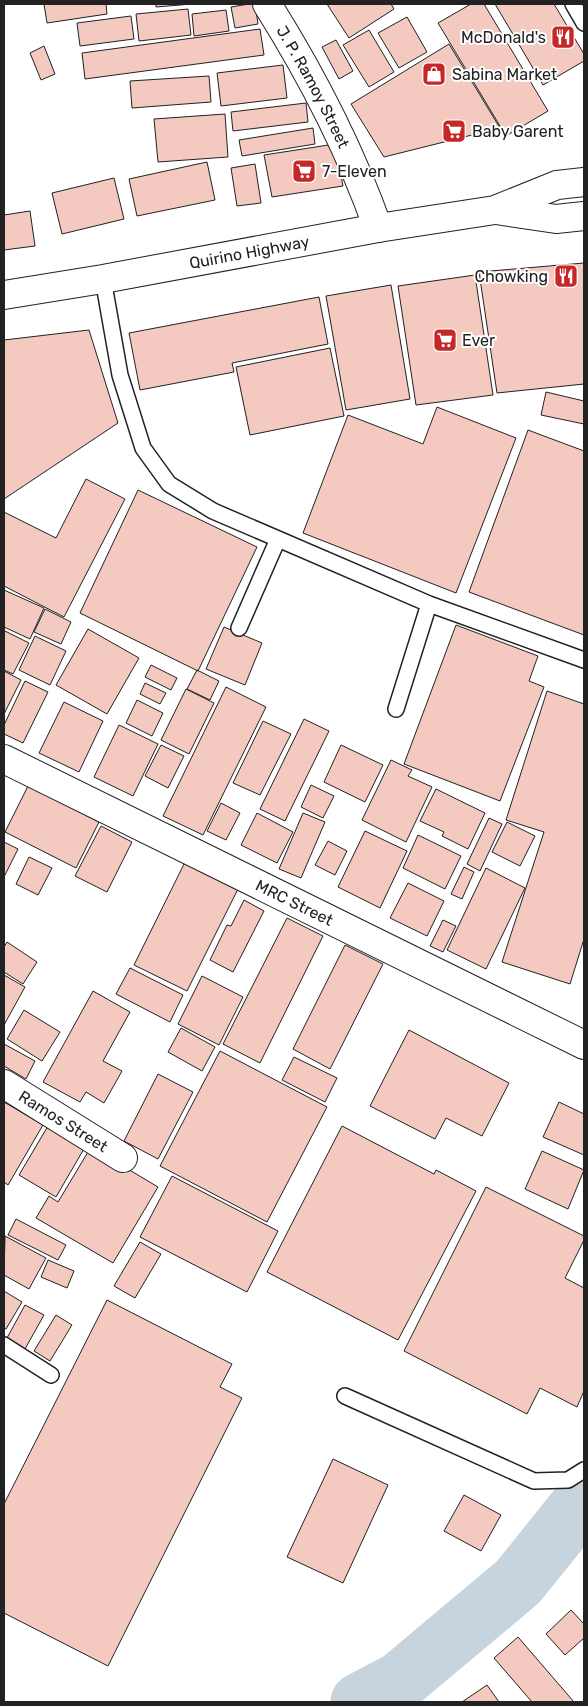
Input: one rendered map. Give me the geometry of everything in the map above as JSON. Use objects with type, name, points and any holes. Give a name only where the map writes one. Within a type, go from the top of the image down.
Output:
[{"type":"street","name":"J. P. Ramoy Street","points":[[267,4],[296,50],[339,136],[366,192],[378,228]]},
{"type":"street","name":"Quirino Highway","points":[[4,296],[378,228],[495,210],[557,185],[584,182]]},
{"type":"street","name":"Quirino Highway","points":[[495,210],[556,219],[584,216]]},
{"type":"street","name":"MRC Street","points":[[4,759],[584,1045]]},
{"type":"street","name":"Ramos Street","points":[[4,1084],[123,1158]]},
{"type":"lane","points":[[574,4],[584,23]]},
{"type":"lane","points":[[103,279],[120,375],[143,448],[169,484],[213,511],[429,604],[584,660]]},
{"type":"lane","points":[[239,628],[278,539]]},
{"type":"lane","points":[[396,709],[429,604]]},
{"type":"lane","points":[[4,1345],[50,1375]]},
{"type":"lane","points":[[345,1396],[534,1481],[568,1480],[584,1470]]},
{"type":"building","points":[[44,4],[106,4],[107,14],[47,23]]},
{"type":"building","points":[[156,4],[192,4],[156,7]]},
{"type":"building","points":[[255,4],[258,24],[235,28],[231,7]]},
{"type":"building","points":[[327,4],[391,4],[394,9],[349,38]]},
{"type":"building","points":[[471,4],[484,4],[548,111],[506,136],[438,23]]},
{"type":"building","points":[[495,4],[554,4],[584,54],[584,61],[543,85]]},
{"type":"building","points":[[188,9],[191,35],[139,41],[136,14]]},
{"type":"building","points":[[226,10],[229,31],[194,36],[192,14]]},
{"type":"building","points":[[131,16],[134,39],[80,46],[77,23]]},
{"type":"building","points":[[407,17],[427,52],[399,68],[378,33]]},
{"type":"building","points":[[260,29],[264,55],[85,79],[82,53]]},
{"type":"building","points":[[369,30],[394,72],[369,87],[343,45]]},
{"type":"building","points":[[336,40],[353,71],[339,79],[322,47]]},
{"type":"building","name":"Sabina Market","points":[[449,44],[500,128],[384,157],[351,104]]},
{"type":"building","points":[[44,46],[55,74],[41,80],[30,53]]},
{"type":"building","points":[[283,65],[287,98],[221,106],[217,73]]},
{"type":"building","points":[[209,76],[211,102],[132,108],[130,81]]},
{"type":"building","points":[[306,103],[308,122],[233,131],[231,112]]},
{"type":"building","points":[[225,114],[228,157],[158,162],[154,119]]},
{"type":"building","points":[[313,128],[315,144],[242,156],[239,140]]},
{"type":"building","name":"7-Eleven","points":[[335,144],[343,186],[272,197],[264,155]]},
{"type":"building","points":[[207,162],[215,200],[137,216],[129,179]]},
{"type":"building","points":[[255,164],[261,203],[237,206],[231,168]]},
{"type":"building","points":[[114,178],[124,219],[62,234],[52,193]]},
{"type":"building","points":[[30,211],[35,246],[4,250],[4,215]]},
{"type":"building","points":[[584,263],[584,384],[497,393],[479,272]]},
{"type":"building","name":"Ever","points":[[475,275],[493,395],[416,405],[398,286]]},
{"type":"building","points":[[391,285],[410,399],[346,410],[326,296]]},
{"type":"building","points":[[319,297],[328,344],[232,363],[234,372],[140,390],[129,333]]},
{"type":"building","points":[[89,330],[118,423],[4,499],[4,340]]},
{"type":"building","points":[[330,348],[344,416],[250,435],[236,367]]},
{"type":"building","points":[[546,392],[584,401],[584,424],[541,415]]},
{"type":"building","points":[[437,407],[516,438],[456,593],[303,533],[348,415],[423,444]]},
{"type":"building","points":[[528,430],[584,451],[584,635],[469,592]]},
{"type":"building","points":[[86,479],[125,499],[64,617],[4,586],[4,512],[56,538]]},
{"type":"building","points":[[138,490],[257,547],[198,671],[80,613]]},
{"type":"building","points":[[4,590],[44,608],[30,639],[4,627]]},
{"type":"building","points":[[45,609],[71,622],[61,644],[34,632]]},
{"type":"building","points":[[456,625],[538,656],[529,681],[544,687],[500,801],[404,764]]},
{"type":"building","points":[[224,627],[262,643],[245,685],[206,669]]},
{"type":"building","points":[[88,629],[139,658],[107,714],[56,685]]},
{"type":"building","points":[[5,631],[29,643],[13,674],[4,670]]},
{"type":"building","points":[[35,636],[66,651],[50,685],[19,670]]},
{"type":"building","points":[[151,665],[177,678],[171,690],[145,677]]},
{"type":"building","points":[[197,670],[219,681],[210,700],[187,689]]},
{"type":"building","points":[[4,671],[21,680],[4,714]]},
{"type":"building","points":[[25,681],[48,692],[23,743],[4,734],[4,725]]},
{"type":"building","points":[[145,683],[166,693],[160,704],[140,694]]},
{"type":"building","points":[[226,687],[266,707],[203,835],[163,816]]},
{"type":"building","points":[[186,689],[214,703],[189,754],[161,740]]},
{"type":"building","points":[[547,691],[584,704],[584,939],[570,984],[502,962],[544,832],[506,820]]},
{"type":"building","points":[[137,700],[163,713],[152,736],[126,723]]},
{"type":"building","points":[[64,702],[103,721],[79,772],[39,753]]},
{"type":"building","points":[[304,719],[329,731],[285,821],[260,809]]},
{"type":"building","points":[[263,721],[291,734],[260,795],[233,783]]},
{"type":"building","points":[[119,725],[158,744],[133,796],[94,777]]},
{"type":"building","points":[[161,745],[184,756],[168,788],[145,776]]},
{"type":"building","points":[[341,745],[383,765],[365,802],[324,782]]},
{"type":"building","points":[[391,760],[412,770],[408,776],[432,787],[406,842],[362,820]]},
{"type":"building","points":[[311,785],[334,796],[323,818],[301,807]]},
{"type":"building","points":[[28,786],[99,822],[76,868],[5,832]]},
{"type":"building","points":[[436,789],[485,813],[468,849],[442,836],[444,832],[420,821]]},
{"type":"building","points":[[221,803],[240,813],[226,840],[207,831]]},
{"type":"building","points":[[257,813],[293,832],[277,863],[241,845]]},
{"type":"building","points":[[303,813],[325,822],[301,878],[279,869]]},
{"type":"building","points":[[489,818],[502,824],[480,871],[467,864]]},
{"type":"building","points":[[507,822],[535,836],[520,866],[492,852]]},
{"type":"building","points":[[101,826],[132,842],[107,892],[75,876]]},
{"type":"building","points":[[365,831],[407,851],[380,908],[338,887]]},
{"type":"building","points":[[418,835],[461,856],[445,889],[403,868]]},
{"type":"building","points":[[328,841],[347,851],[335,875],[315,865]]},
{"type":"building","points":[[4,842],[18,849],[4,877]]},
{"type":"building","points":[[29,857],[52,868],[38,895],[16,884]]},
{"type":"building","points":[[187,858],[240,885],[187,991],[134,965]]},
{"type":"building","points":[[464,867],[474,872],[462,899],[451,894]]},
{"type":"building","points":[[486,868],[525,888],[486,969],[447,950]]},
{"type":"building","points":[[408,883],[444,901],[427,936],[390,918]]},
{"type":"building","points":[[244,900],[264,911],[233,972],[210,960],[227,925],[231,926]]},
{"type":"building","points":[[287,918],[323,936],[260,1063],[223,1044]]},
{"type":"building","points":[[443,920],[456,926],[443,952],[430,946]]},
{"type":"building","points":[[7,942],[37,962],[23,984],[4,972],[4,947]]},
{"type":"building","points":[[345,945],[383,964],[330,1069],[293,1049]]},
{"type":"building","points":[[130,968],[183,995],[170,1022],[116,994]]},
{"type":"building","points":[[4,975],[25,987],[4,1025]]},
{"type":"building","points":[[202,976],[243,997],[219,1045],[178,1024]]},
{"type":"building","points":[[93,991],[130,1012],[103,1061],[122,1071],[104,1103],[86,1092],[80,1102],[43,1082]]},
{"type":"building","points":[[24,1010],[60,1032],[42,1061],[7,1039]]},
{"type":"building","points":[[181,1028],[215,1047],[202,1071],[168,1052]]},
{"type":"building","points":[[409,1030],[509,1083],[482,1136],[446,1118],[435,1139],[370,1106]]},
{"type":"building","points":[[4,1044],[35,1061],[26,1079],[4,1066]]},
{"type":"building","points":[[220,1051],[327,1107],[267,1222],[160,1166]]},
{"type":"building","points":[[294,1057],[337,1078],[325,1102],[282,1080]]},
{"type":"building","points":[[158,1074],[193,1092],[158,1159],[124,1141]]},
{"type":"building","points":[[4,1102],[43,1125],[8,1185],[4,1182]]},
{"type":"building","points":[[559,1102],[584,1114],[584,1155],[543,1137]]},
{"type":"building","points":[[48,1126],[85,1147],[56,1197],[19,1175]]},
{"type":"building","points":[[342,1126],[434,1174],[436,1170],[476,1191],[398,1340],[267,1272]]},
{"type":"building","points":[[91,1147],[158,1187],[113,1263],[36,1218],[49,1196],[58,1202]]},
{"type":"building","points":[[542,1151],[584,1170],[568,1209],[525,1189]]},
{"type":"building","points":[[172,1176],[278,1231],[247,1292],[140,1237]]},
{"type":"building","points":[[486,1187],[584,1236],[584,1240],[565,1278],[584,1288],[584,1391],[577,1407],[540,1388],[527,1414],[404,1351]]},
{"type":"building","points":[[16,1219],[66,1245],[58,1260],[8,1235]]},
{"type":"building","points":[[5,1236],[46,1258],[29,1289],[4,1275]]},
{"type":"building","points":[[140,1242],[161,1254],[135,1298],[114,1286]]},
{"type":"building","points":[[48,1260],[74,1271],[67,1288],[41,1277]]},
{"type":"building","points":[[4,1291],[22,1302],[6,1329],[4,1328]]},
{"type":"building","points":[[107,1300],[232,1364],[220,1387],[242,1398],[108,1666],[4,1613],[4,1504]]},
{"type":"building","points":[[25,1305],[44,1315],[25,1349],[7,1338]]},
{"type":"building","points":[[56,1315],[72,1325],[50,1361],[34,1351]]},
{"type":"building","points":[[333,1459],[388,1485],[343,1583],[287,1557]]},
{"type":"building","points":[[464,1495],[501,1515],[481,1551],[444,1531]]},
{"type":"building","points":[[571,1610],[584,1624],[584,1638],[565,1655],[546,1634]]},
{"type":"building","points":[[518,1637],[574,1702],[532,1702],[494,1658]]},
{"type":"building","points":[[487,1685],[499,1702],[462,1702]]},
{"type":"waterway","points":[[360,1702],[400,1681],[518,1582],[584,1500]]},
{"type":"place","name":"McDonald's","points":[[563,37]]},
{"type":"place","name":"Sabina Market","points":[[434,74]]},
{"type":"place","name":"Baby Garent","points":[[454,131]]},
{"type":"place","name":"7-Eleven","points":[[304,171]]},
{"type":"place","name":"Chowking","points":[[566,276]]},
{"type":"place","name":"Ever","points":[[445,340]]}]
